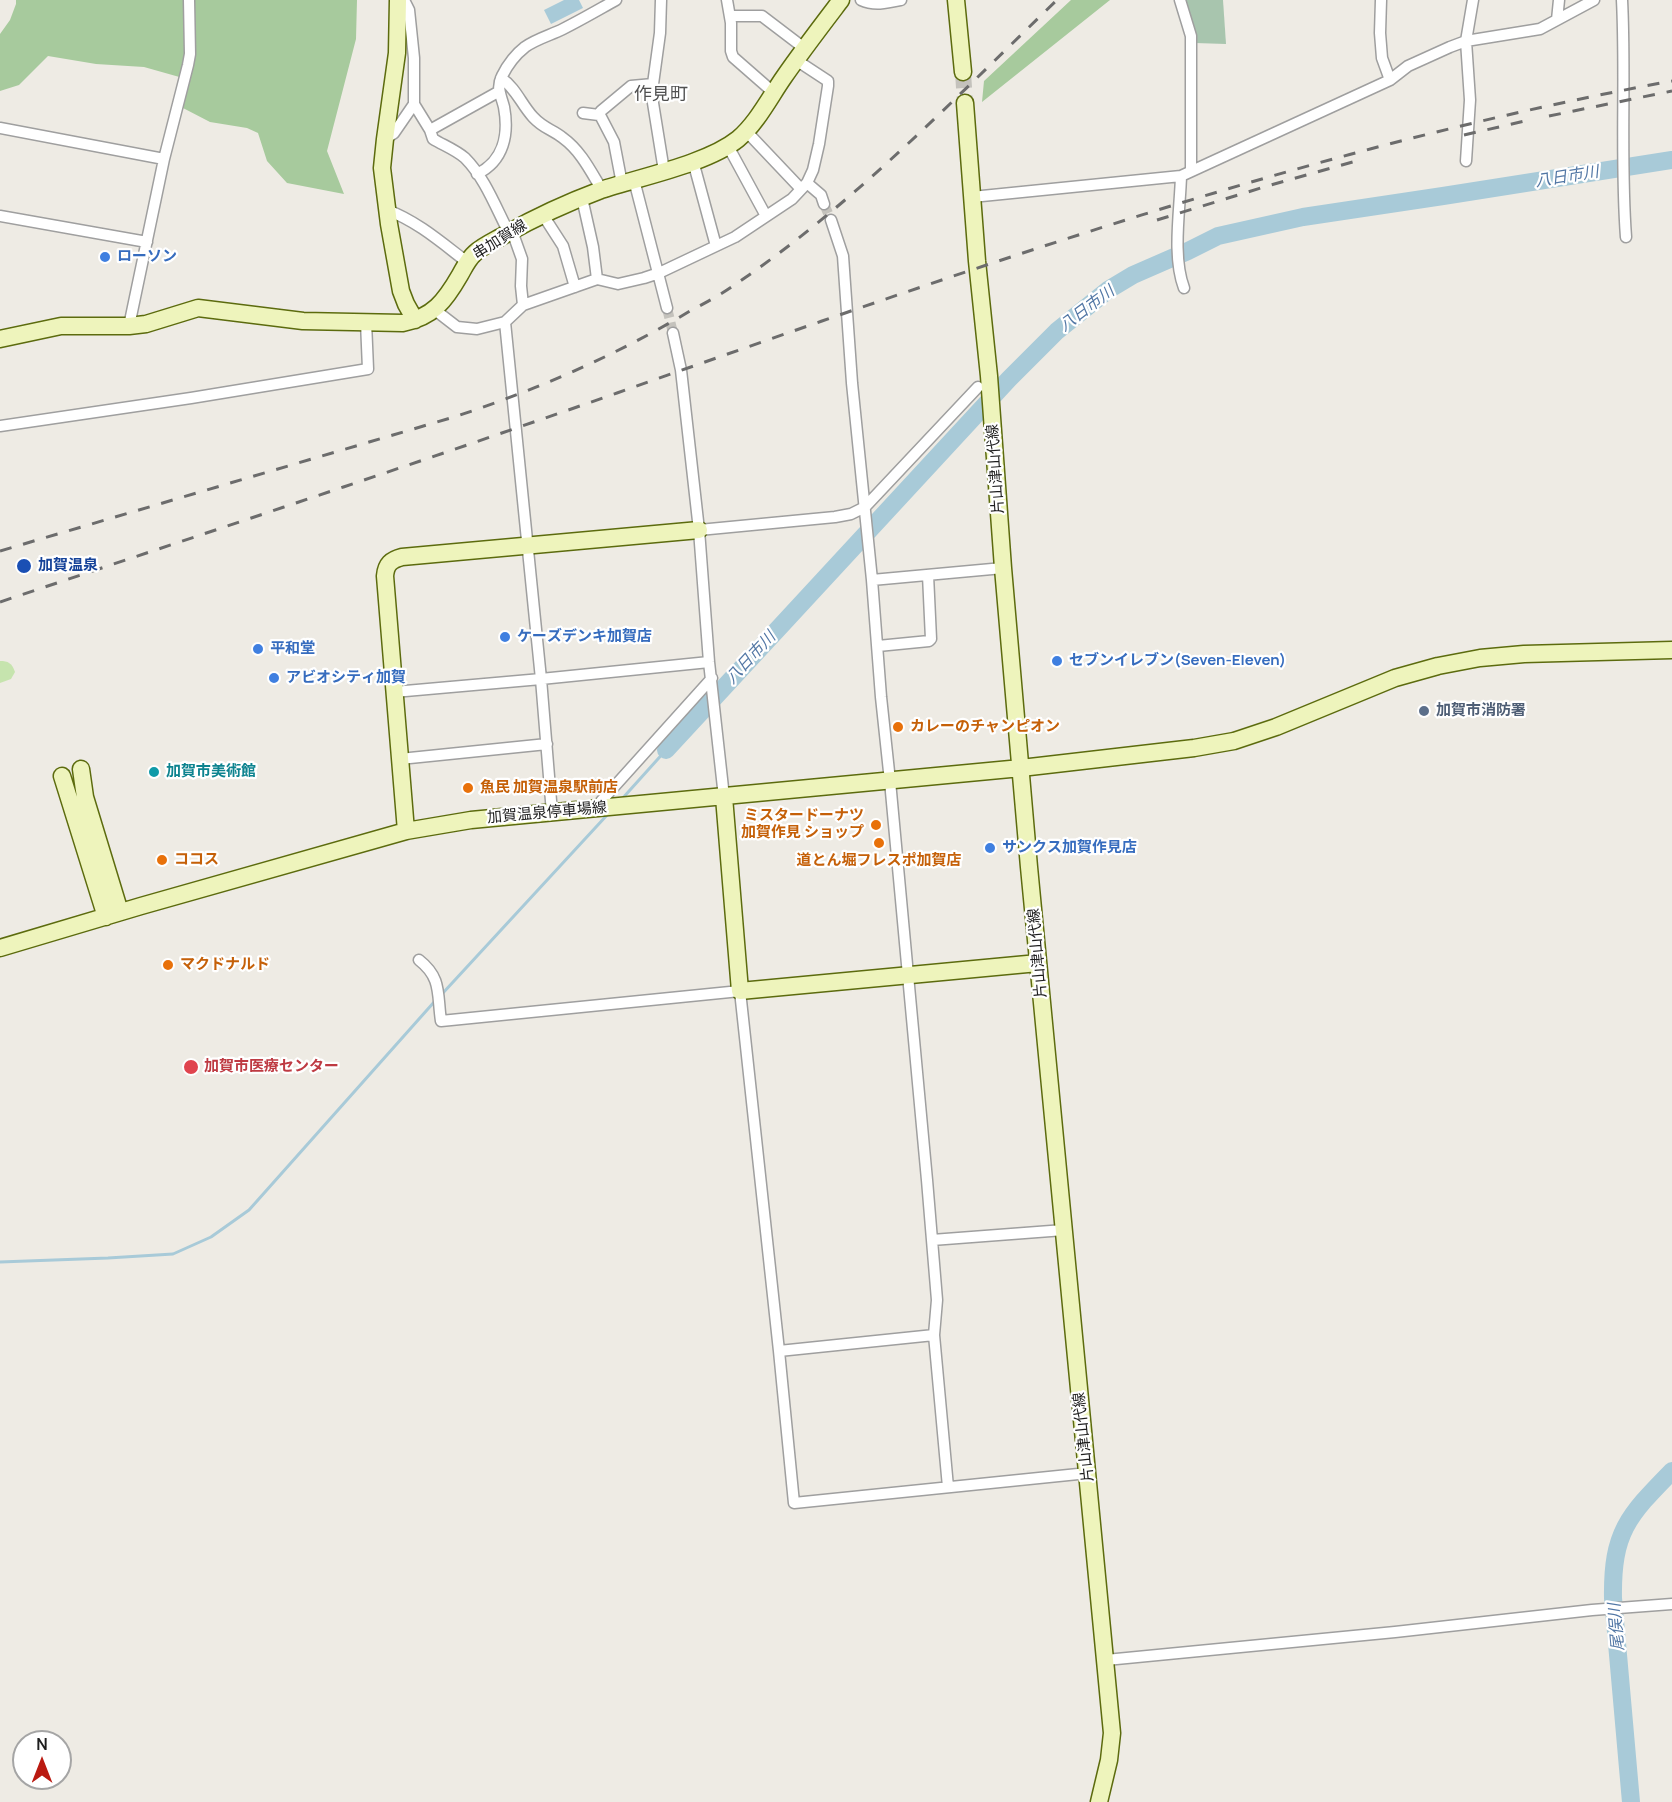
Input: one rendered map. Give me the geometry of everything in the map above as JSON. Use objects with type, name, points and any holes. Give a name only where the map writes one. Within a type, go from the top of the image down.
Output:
[{"type":"main road","points":[[399,0],[398,53],[382,168],[401,291],[415,320]]},
{"type":"main road","name":"串加賀線","points":[[0,339],[61,326],[129,326],[159,321],[198,308],[321,322],[403,323],[415,320],[435,310],[448,295],[475,252],[510,232],[602,190],[693,161],[728,146],[746,132],[841,0]]},
{"type":"main road","points":[[956,0],[963,72]]},
{"type":"main road","name":"片山津山代線","points":[[965,103],[984,385],[993,417],[1003,568],[1038,963],[1112,1733],[1100,1802]]},
{"type":"main road","points":[[406,831],[385,576],[388,563],[402,557],[699,530]]},
{"type":"main road","name":"加賀温泉停車場線","points":[[0,948],[406,831],[471,820],[1021,768],[1194,748],[1234,741],[1276,728],[1395,678],[1438,666],[1480,658],[1524,654],[1672,650]]},
{"type":"main road","points":[[81,769],[85,796],[113,914]]},
{"type":"main road","points":[[62,776],[113,914]]},
{"type":"main road","points":[[724,797],[740,992],[1038,963]]},
{"type":"street","points":[[129,326],[164,159],[188,65],[190,54],[189,0]]},
{"type":"street","points":[[385,138],[394,133],[414,104],[414,58],[409,10],[405,2],[399,0]]},
{"type":"street","points":[[477,174],[484,171],[502,150],[506,137],[504,109],[498,92],[501,78],[508,66],[526,46],[616,0]]},
{"type":"street","points":[[661,0],[653,103],[664,171]]},
{"type":"street","points":[[727,0],[731,16],[733,57],[773,92]]},
{"type":"street","points":[[861,0],[877,4],[901,0]]},
{"type":"street","points":[[1180,0],[1191,36],[1186,174],[1178,238],[1179,275],[1184,288]]},
{"type":"street","points":[[1381,0],[1382,58],[1390,80]]},
{"type":"street","points":[[1466,161],[1470,100],[1466,41],[1473,0]]},
{"type":"street","points":[[1557,20],[1559,0]]},
{"type":"street","points":[[972,197],[1186,174],[1390,80],[1408,66],[1466,41],[1540,29],[1594,0]]},
{"type":"street","points":[[1622,0],[1623,193],[1626,237]]},
{"type":"street","points":[[435,310],[457,327],[477,329],[505,322],[523,305],[597,279],[618,284],[659,273],[735,237],[792,199],[804,186],[813,171],[818,153],[828,81],[762,16],[731,16]]},
{"type":"street","points":[[501,78],[511,85],[525,109],[542,126],[556,133],[581,156],[602,190]]},
{"type":"street","points":[[599,115],[631,86],[653,84]]},
{"type":"street","points":[[430,130],[498,92]]},
{"type":"street","points":[[414,104],[422,113],[433,139],[465,159],[477,174],[510,232],[522,259],[523,305]]},
{"type":"street","points":[[583,113],[599,115]]},
{"type":"street","points":[[599,115],[614,142],[659,273],[667,308]]},
{"type":"street","points":[[0,128],[164,159]]},
{"type":"street","points":[[746,132],[804,186],[821,195],[824,204]]},
{"type":"street","points":[[728,146],[766,216]]},
{"type":"street","points":[[693,161],[716,246]]},
{"type":"street","points":[[582,198],[593,247],[597,279]]},
{"type":"street","points":[[387,210],[401,215],[427,231],[467,262]]},
{"type":"street","points":[[543,215],[563,246],[575,287]]},
{"type":"street","points":[[0,216],[147,242]]},
{"type":"street","points":[[831,220],[843,256],[852,383],[932,1240],[937,1300],[934,1335],[948,1487]]},
{"type":"street","points":[[0,426],[368,369],[366,322]]},
{"type":"street","points":[[505,322],[541,679],[552,813]]},
{"type":"street","points":[[673,333],[681,370],[699,530],[724,797]]},
{"type":"street","points":[[699,530],[836,517],[865,510],[984,385]]},
{"type":"street","points":[[872,580],[1003,568]]},
{"type":"street","points":[[878,646],[931,639],[928,575]]},
{"type":"street","points":[[394,692],[710,662]]},
{"type":"street","points":[[597,808],[712,681]]},
{"type":"street","points":[[400,759],[547,744]]},
{"type":"street","points":[[419,960],[432,972],[437,985],[441,1021],[740,992],[794,1503],[1088,1473]]},
{"type":"street","points":[[932,1240],[1064,1230]]},
{"type":"street","points":[[779,1351],[934,1335]]},
{"type":"street","points":[[1106,1660],[1672,1604]]},
{"type":"green space","points":[[16,0],[357,0],[356,39],[327,151],[344,194],[287,183],[267,161],[258,133],[247,128],[210,122],[183,108],[190,80],[144,67],[96,64],[48,56],[19,85],[0,91],[0,34],[10,20]]},
{"type":"green space","points":[[1071,0],[1110,0],[982,102],[984,81]]},
{"type":"green space","points":[[1184,0],[1223,0],[1226,44],[1195,43]]},
{"type":"green space","points":[[0,661],[9,663],[15,672],[11,679],[0,683]]},
{"type":"water","points":[[564,0],[579,0],[583,8],[551,24],[544,10]]},
{"type":"waterway","name":"八日市川","points":[[666,750],[1009,379],[1057,331],[1108,290],[1133,275],[1218,236],[1303,217],[1672,160]]},
{"type":"waterway","points":[[621,800],[666,750]]},
{"type":"waterway","points":[[442,994],[608,814]]},
{"type":"waterway","points":[[0,1262],[173,1254],[211,1237],[249,1210],[435,1001]]},
{"type":"waterway","name":"尾俣川","points":[[1631,1802],[1613,1598],[1613,1575],[1620,1541],[1626,1527],[1644,1501],[1672,1471]]},
{"type":"tunnel","points":[[963,72],[965,103]]},
{"type":"tunnel","points":[[824,204],[831,220]]},
{"type":"tunnel","points":[[667,308],[673,333]]},
{"type":"railway","points":[[0,551],[454,417],[575,371],[633,343],[728,289],[820,221],[901,150],[1057,0]]},
{"type":"railway","points":[[0,602],[463,446],[877,302],[1139,216],[1403,140],[1537,108],[1672,81]]},
{"type":"railway","points":[[1549,116],[1672,91]]},
{"type":"railway","points":[[1464,135],[1525,121]]},
{"type":"railway","points":[[1157,220],[1356,161]]},
{"type":"place","name":"ローソン","points":[[105,257]]},
{"type":"place","name":"加賀温泉","points":[[24,566]]},
{"type":"place","name":"ケーズデンキ加賀店","points":[[505,637]]},
{"type":"place","name":"平和堂","points":[[258,649]]},
{"type":"place","name":"セブンイレブン(Seven-Eleven)","points":[[1057,661]]},
{"type":"place","name":"アビオシティ加賀","points":[[274,678]]},
{"type":"place","name":"加賀市消防署","points":[[1424,711]]},
{"type":"place","name":"カレーのチャンピオン","points":[[898,727]]},
{"type":"place","name":"加賀市美術館","points":[[154,772]]},
{"type":"place","name":"魚民 加賀温泉駅前店","points":[[468,788]]},
{"type":"place","name":"ミスタードーナツ 加賀作見 ショップ","points":[[876,825]]},
{"type":"place","name":"道とん堀フレスポ加賀店","points":[[879,843]]},
{"type":"place","name":"サンクス加賀作見店","points":[[990,848]]},
{"type":"place","name":"ココス","points":[[162,860]]},
{"type":"place","name":"マクドナルド","points":[[168,965]]},
{"type":"place","name":"加賀市医療センター","points":[[191,1067]]},
{"type":"district","name":"作見町","points":[[661,95]]}]
